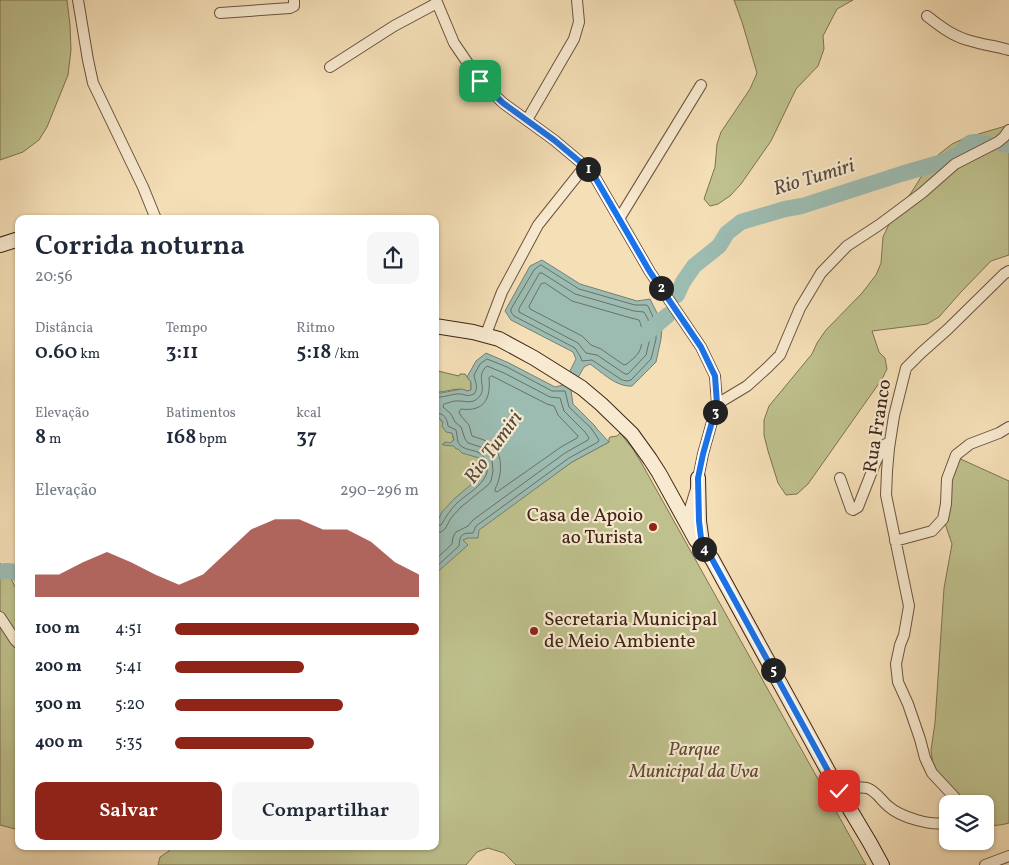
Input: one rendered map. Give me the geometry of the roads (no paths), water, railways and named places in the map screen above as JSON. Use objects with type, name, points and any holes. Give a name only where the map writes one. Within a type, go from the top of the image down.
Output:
[{"type":"street","points":[[78,0],[93,83],[154,215]]},
{"type":"street","points":[[220,13],[290,8],[294,6],[294,0]]},
{"type":"street","points":[[527,120],[574,39],[579,22],[577,0]]},
{"type":"street","points":[[330,67],[436,1],[454,43],[480,81],[503,103],[554,140],[585,166],[596,179],[650,272],[701,347],[715,376],[717,404],[686,522]]},
{"type":"street","points":[[927,16],[948,32],[970,41],[1009,50]]},
{"type":"street","points":[[618,218],[701,85]]},
{"type":"street","points":[[717,404],[747,386],[780,355],[800,308],[821,273],[847,246],[922,193],[955,164],[998,142],[1009,130]]},
{"type":"street","points":[[486,334],[502,292],[538,225],[585,166]]},
{"type":"street","points":[[0,245],[15,240]]},
{"type":"street","name":"Rua Franco","points":[[952,795],[932,774],[908,704],[898,682],[896,664],[909,606],[886,495],[890,442],[906,368],[1009,271]]},
{"type":"street","points":[[439,327],[486,334],[513,346],[582,388],[632,434],[660,473],[696,540],[712,559],[839,791],[882,865]]},
{"type":"street","points":[[895,541],[932,530],[943,519],[947,480],[956,455],[970,444],[999,433],[1009,427]]},
{"type":"street","points":[[840,478],[853,510],[858,506],[884,445],[890,442]]},
{"type":"street","points":[[698,478],[699,521],[704,549]]},
{"type":"street","points":[[0,617],[15,640]]},
{"type":"street","points":[[839,791],[857,787],[869,788],[889,807],[904,816],[939,824]]},
{"type":"street","points":[[985,865],[1009,856]]},
{"type":"water","points":[[542,260],[580,284],[637,301],[650,299],[662,328],[656,362],[632,386],[615,382],[590,364],[584,367],[571,390],[573,404],[609,442],[572,462],[479,530],[478,538],[463,540],[468,545],[439,570],[439,518],[454,499],[480,477],[482,471],[479,458],[462,453],[454,446],[442,444],[445,442],[450,443],[454,440],[452,433],[446,432],[442,426],[443,422],[439,418],[439,393],[462,389],[471,390],[471,382],[467,377],[476,361],[486,353],[555,387],[563,385],[576,359],[573,352],[511,320],[505,311],[530,266]]},
{"type":"waterway","name":"Rio Tumiri","points":[[677,295],[694,266],[719,246],[727,233],[741,222],[802,206],[946,161],[960,154],[971,142],[988,144]]},
{"type":"waterway","name":"Rio Tumiri","points":[[1003,144],[1009,145]]},
{"type":"waterway","name":"Rio Tumiri","points":[[643,336],[668,315]]},
{"type":"waterway","name":"Rio Tumiri","points":[[0,572],[15,572]]},
{"type":"place","name":"Casa de Apoio ao Turista","points":[[653,527]]},
{"type":"place","name":"Secretaria Municipal de Meio Ambiente","points":[[534,631]]},
{"type":"park label","name":"Parque Municipal da Uva","points":[[694,761]]}]
